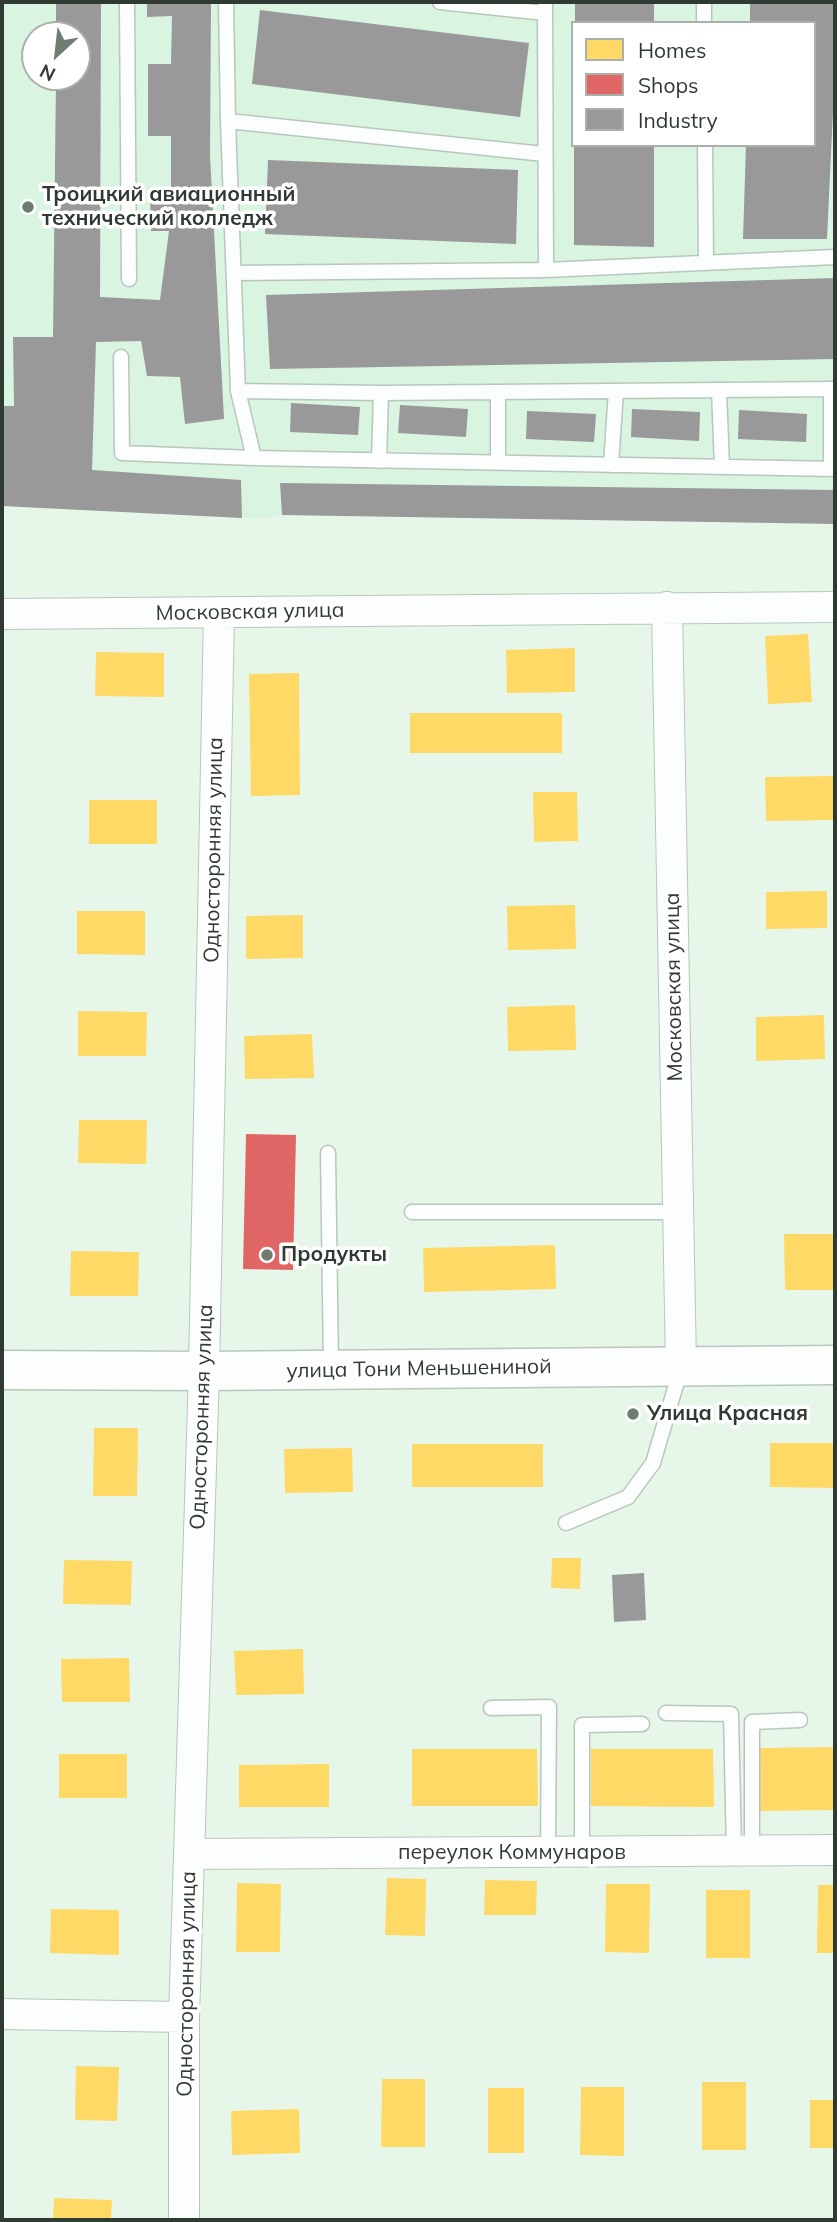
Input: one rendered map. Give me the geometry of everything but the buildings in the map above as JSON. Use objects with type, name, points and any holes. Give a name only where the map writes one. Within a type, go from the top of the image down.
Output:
[{"type":"street","name":"Московская улица","points":[[667,607],[681,1366]]},
{"type":"street","name":"Московская улица","points":[[2,614],[835,607]]},
{"type":"street","name":"Односторонняя улица","points":[[192,2214],[184,2017],[204,1371],[219,613]]},
{"type":"street","name":"улица Тони Меньшениной","points":[[2,1370],[204,1371],[835,1365]]},
{"type":"street","name":"переулок Коммунаров","points":[[189,1853],[835,1850]]},
{"type":"street","points":[[2,2014],[184,2017]]},
{"type":"lane","points":[[127,2],[129,279]]},
{"type":"lane","points":[[226,2],[239,391],[254,458]]},
{"type":"lane","points":[[440,2],[545,8],[546,270]]},
{"type":"lane","points":[[704,2],[704,21]]},
{"type":"lane","points":[[228,121],[544,154]]},
{"type":"lane","points":[[705,147],[706,262]]},
{"type":"lane","points":[[234,274],[546,270],[835,257]]},
{"type":"lane","points":[[121,357],[122,453],[379,461],[833,469],[833,389],[381,393],[239,391]]},
{"type":"lane","points":[[719,390],[722,467]]},
{"type":"lane","points":[[611,465],[616,391]]},
{"type":"lane","points":[[498,392],[498,463]]},
{"type":"lane","points":[[379,461],[381,393]]},
{"type":"lane","points":[[328,1153],[331,1370]]},
{"type":"lane","points":[[412,1212],[678,1212]]},
{"type":"lane","points":[[566,1523],[628,1497],[653,1463],[681,1366]]},
{"type":"lane","points":[[491,1708],[549,1707],[548,1852]]},
{"type":"lane","points":[[666,1713],[731,1714],[743,1851]]},
{"type":"lane","points":[[743,1851],[752,1722],[800,1720]]},
{"type":"lane","points":[[582,1853],[582,1725],[642,1724]]},
{"type":"shaded area","points":[[2,2],[835,2],[835,524],[282,515],[242,518],[54,508],[52,454],[2,450]]},
{"type":"place","name":"Троицкий авиационный технический колледж","points":[[28,207]]},
{"type":"place","name":"Продукты","points":[[267,1255]]},
{"type":"place","name":"Улица Красная","points":[[633,1414]]}]
